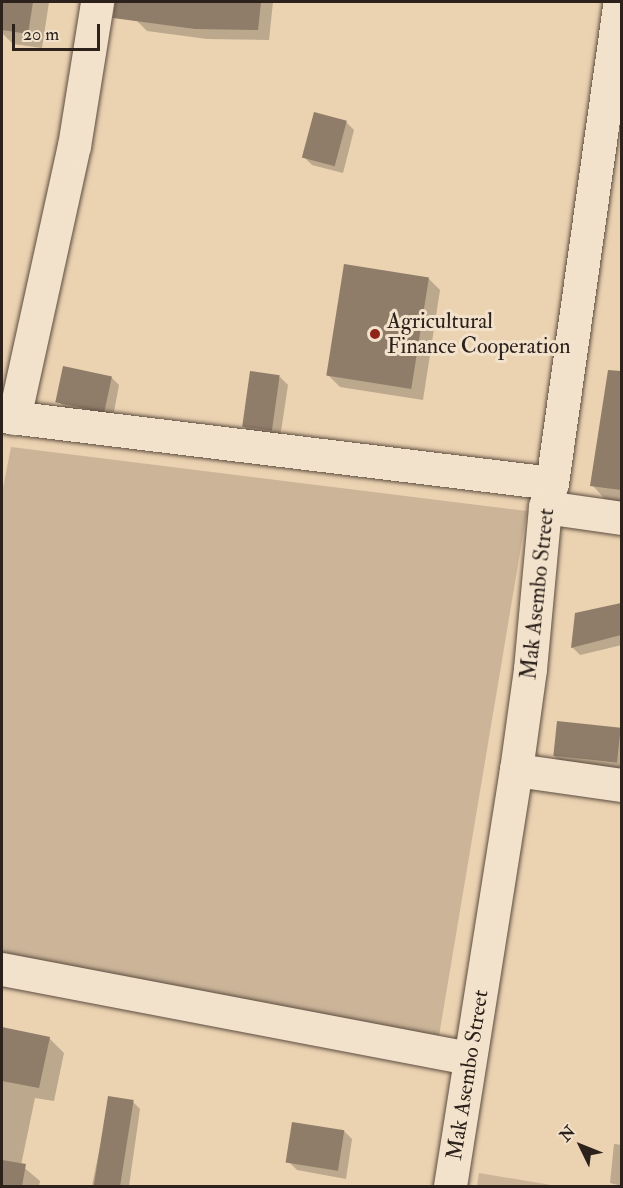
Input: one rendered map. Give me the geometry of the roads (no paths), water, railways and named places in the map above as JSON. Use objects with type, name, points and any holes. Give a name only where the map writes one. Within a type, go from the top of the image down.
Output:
[{"type":"street","points":[[97,2],[74,146],[8,417],[549,495],[621,518]]},
{"type":"street","name":"Mak Asembo Street","points":[[450,1186],[516,770],[530,669],[549,495],[620,2]]},
{"type":"street","points":[[516,770],[621,786]]},
{"type":"street","points":[[2,969],[470,1058]]},
{"type":"place","name":"Agricultural Finance Cooperation","points":[[375,334]]}]
